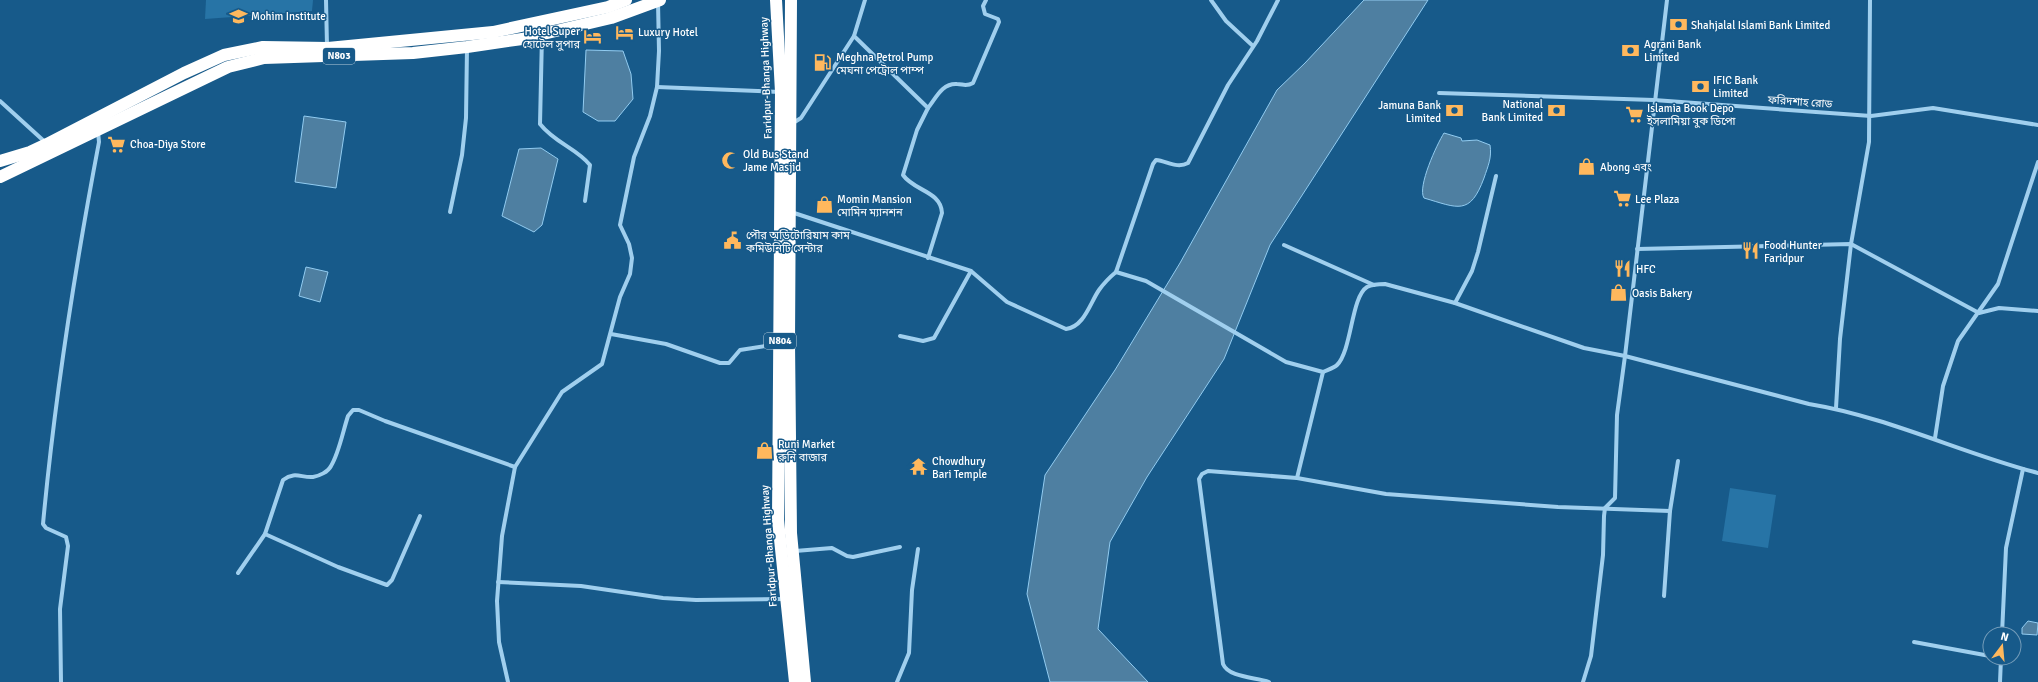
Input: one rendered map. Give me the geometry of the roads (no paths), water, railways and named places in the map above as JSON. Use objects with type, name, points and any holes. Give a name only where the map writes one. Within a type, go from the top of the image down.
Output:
[{"type":"highway","name":"N803","points":[[328,52],[493,32],[608,7],[626,0]]},
{"type":"highway","name":"N803","points":[[0,177],[49,148],[95,125],[184,73],[224,55],[263,47],[328,52],[413,53],[467,47],[542,35],[611,18],[659,0]]},
{"type":"highway","name":"Faridpur-Bhanga Highway","points":[[776,0],[785,212],[784,343],[778,477],[778,520],[805,682]]},
{"type":"highway","name":"Faridpur-Bhanga Highway","points":[[785,212],[791,124],[791,0]]},
{"type":"highway","points":[[779,63],[792,63]]},
{"type":"highway","name":"N803","points":[[0,161],[49,148]]},
{"type":"highway","name":"Faridpur-Bhanga Highway","points":[[784,343],[790,476],[792,598],[796,682]]},
{"type":"highway","points":[[778,477],[790,476]]},
{"type":"highway","points":[[778,520],[791,519]]},
{"type":"street","points":[[326,0],[328,52]]},
{"type":"street","points":[[508,682],[499,642],[496,601],[502,536],[515,467],[562,392],[602,364],[620,296],[630,274],[632,258],[630,244],[620,225],[621,214],[634,157],[650,116],[657,87],[659,0]]},
{"type":"street","points":[[791,124],[801,118],[854,36],[865,0]]},
{"type":"street","points":[[928,258],[942,213],[941,206],[938,200],[910,183],[903,175],[917,130],[928,108],[944,87],[949,84],[968,85],[972,83],[999,22],[998,20],[985,14],[984,6],[986,0]]},
{"type":"street","points":[[1211,0],[1226,20],[1253,46]]},
{"type":"street","points":[[785,212],[971,271],[1007,302],[1066,329],[1073,328],[1079,324],[1099,289],[1116,272],[1153,164],[1156,160],[1177,166],[1188,163],[1228,85],[1253,46],[1278,0]]},
{"type":"street","points":[[1583,682],[1591,656],[1603,555],[1605,508],[1615,498],[1617,415],[1667,0]]},
{"type":"street","points":[[1836,408],[1840,347],[1851,244],[1869,142],[1871,116],[1870,0]]},
{"type":"street","points":[[542,35],[540,124],[549,136],[585,159],[590,165],[585,200]]},
{"type":"street","points":[[854,36],[928,108]]},
{"type":"street","points":[[450,212],[462,154],[466,118],[467,47]]},
{"type":"street","points":[[657,87],[780,92]]},
{"type":"street","name":"ফরিদশাহ রোড","points":[[1439,93],[1654,100],[1871,116],[1933,108],[2038,125]]},
{"type":"street","points":[[0,100],[49,148]]},
{"type":"street","points":[[61,682],[60,609],[68,546],[66,537],[46,528],[44,524],[50,444],[78,250],[99,142],[95,125]]},
{"type":"street","points":[[1935,438],[1943,386],[1958,341],[1998,284],[2038,162]]},
{"type":"street","points":[[1455,303],[1472,271],[1496,176]]},
{"type":"street","points":[[1284,244],[1374,284],[1385,284],[1455,303],[1584,348],[1625,356],[1809,404],[1836,408],[1935,438],[2038,473]]},
{"type":"street","points":[[1637,249],[1851,244],[1979,313],[1999,308],[2038,311]]},
{"type":"street","points":[[900,336],[923,342],[934,338],[971,271]]},
{"type":"street","points":[[1116,272],[1146,281],[1286,362],[1323,372],[1337,365],[1343,353],[1360,297],[1366,288],[1374,284]]},
{"type":"street","points":[[611,334],[666,344],[720,363],[729,363],[740,350],[784,343]]},
{"type":"street","points":[[1297,478],[1323,372]]},
{"type":"street","points":[[238,573],[265,534],[283,480],[288,477],[301,474],[312,477],[322,474],[331,467],[348,416],[353,410],[359,410],[385,421],[515,467]]},
{"type":"street","points":[[1664,596],[1670,511],[1678,461]]},
{"type":"street","points":[[2002,626],[2006,548],[2023,469]]},
{"type":"street","points":[[1269,682],[1234,673],[1225,668],[1223,664],[1211,585],[1199,479],[1202,474],[1208,471],[1297,478],[1386,494],[1670,511]]},
{"type":"street","points":[[265,534],[338,567],[387,585],[392,580],[420,516]]},
{"type":"street","points":[[792,551],[832,548],[847,556],[853,557],[900,547]]},
{"type":"street","points":[[897,682],[908,653],[912,590],[918,549]]},
{"type":"street","points":[[498,582],[581,586],[663,598],[696,600],[792,598]]},
{"type":"street","points":[[1914,642],[1982,655]]},
{"type":"street","points":[[2000,682],[2001,666]]},
{"type":"place","name":"Mohim Institute","points":[[238,16]]},
{"type":"place","name":"Shahjalal Islami Bank Limited","points":[[1678,25]]},
{"type":"place","name":"Luxury Hotel","points":[[625,32]]},
{"type":"place","name":"Hotel Super হোটেল সুপার","points":[[593,37]]},
{"type":"place","name":"Agrani Bank Limited","points":[[1631,50]]},
{"type":"place","name":"Meghna Petrol Pump মেঘনা পেট্রোল পাম্প","points":[[823,63]]},
{"type":"place","name":"IFIC Bank Limited","points":[[1700,86]]},
{"type":"place","name":"National Bank Limited","points":[[1556,110]]},
{"type":"place","name":"Jamuna Bank Limited","points":[[1454,111]]},
{"type":"place","name":"Islamia Book Depo ইসলামিয়া বুক ডিপো","points":[[1634,114]]},
{"type":"place","name":"Choa-Diya Store","points":[[117,144]]},
{"type":"place","name":"Old Bus Stand Jame Masjid","points":[[730,160]]},
{"type":"place","name":"Abong এবং","points":[[1587,167]]},
{"type":"place","name":"Lee Plaza","points":[[1622,199]]},
{"type":"place","name":"Momin Mansion মোমিন ম্যানশন","points":[[824,205]]},
{"type":"place","name":"পৌর অডিটোরিয়াম কাম কমিউনিটি সেন্টার","points":[[733,241]]},
{"type":"place","name":"Food Hunter Faridpur","points":[[1751,251]]},
{"type":"place","name":"HFC","points":[[1623,269]]},
{"type":"place","name":"Oasis Bakery","points":[[1619,293]]},
{"type":"place","name":"Runi Market রুনি বাজার","points":[[765,450]]},
{"type":"place","name":"Chowdhury Bari Temple","points":[[919,467]]}]
